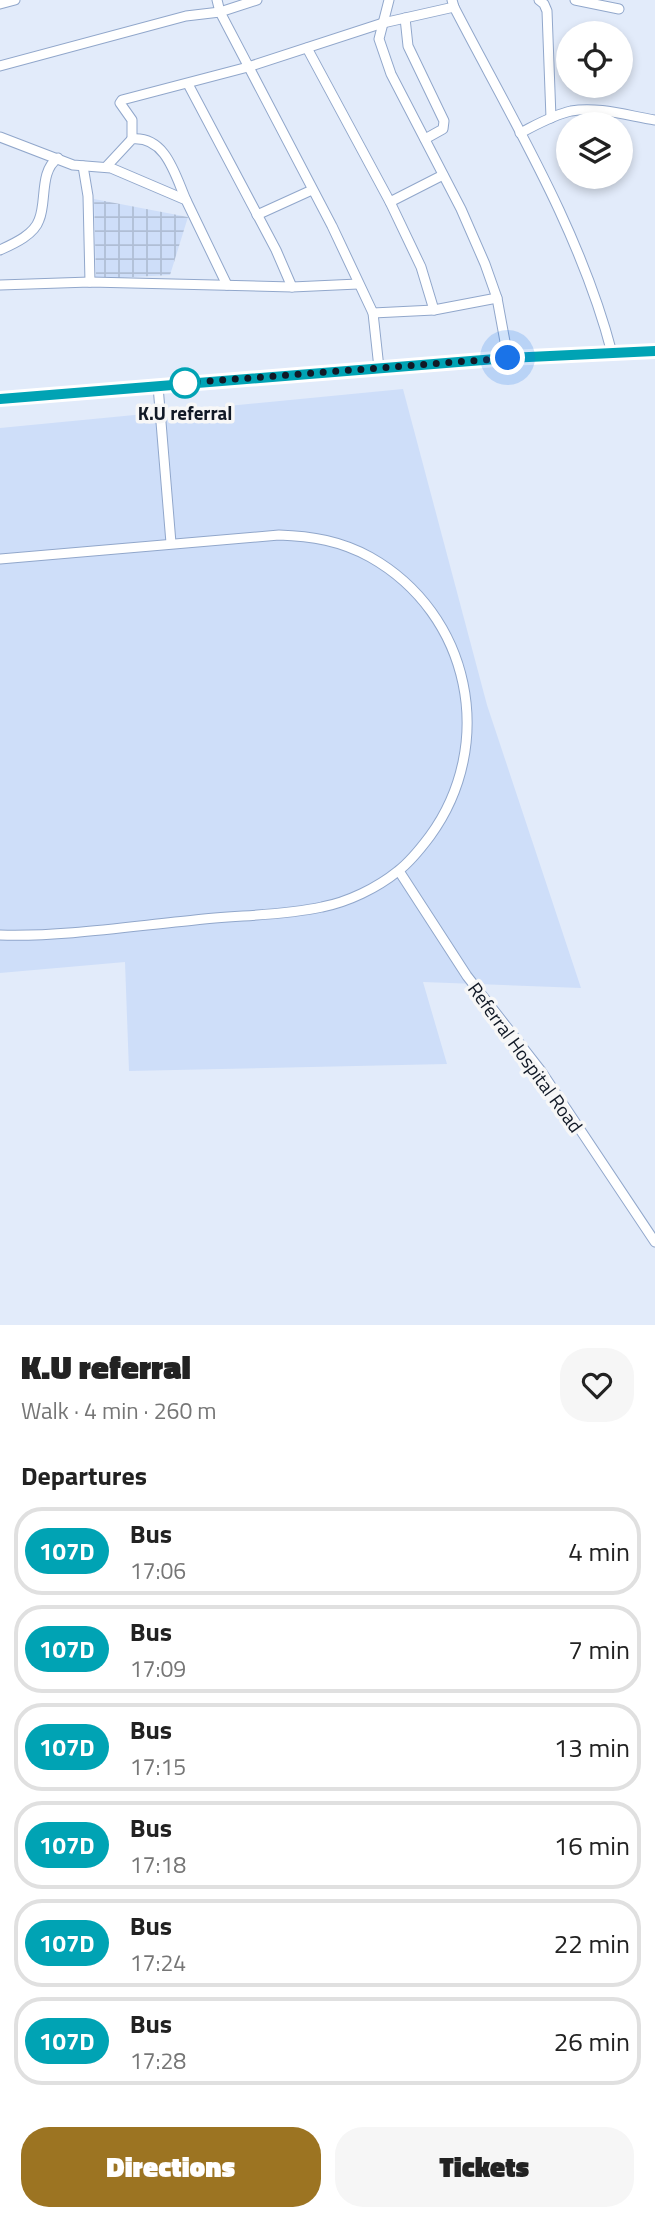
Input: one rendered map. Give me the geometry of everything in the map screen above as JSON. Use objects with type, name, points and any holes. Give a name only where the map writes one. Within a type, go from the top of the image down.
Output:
[{"type":"main road","points":[[0,399],[508,358],[655,351]]},
{"type":"street","points":[[0,4],[15,0]]},
{"type":"street","points":[[217,0],[220,12],[373,313],[379,368]]},
{"type":"street","points":[[0,66],[186,16],[220,12],[257,0]]},
{"type":"street","points":[[389,0],[380,34],[382,51],[471,231],[497,298],[508,358]]},
{"type":"street","points":[[539,0],[547,11],[551,118]]},
{"type":"street","points":[[575,0],[619,9]]},
{"type":"street","points":[[132,139],[132,120],[120,102],[248,67],[383,23],[453,4],[580,253],[604,320],[611,353]]},
{"type":"street","points":[[405,18],[408,46],[444,121],[443,129],[425,139]]},
{"type":"street","points":[[307,48],[390,202],[421,267],[434,310]]},
{"type":"street","points":[[188,84],[292,287]]},
{"type":"street","points":[[520,134],[551,118],[580,111],[608,112],[655,120]]},
{"type":"street","points":[[0,137],[83,166],[106,167],[186,200]]},
{"type":"street","points":[[106,167],[132,139],[142,138],[162,150],[227,285]]},
{"type":"street","points":[[0,250],[25,237],[39,222],[49,168],[58,158]]},
{"type":"street","points":[[83,166],[88,196],[90,282]]},
{"type":"street","points":[[390,202],[443,175]]},
{"type":"street","points":[[257,215],[312,190]]},
{"type":"street","points":[[0,285],[90,282],[292,287],[358,284]]},
{"type":"street","points":[[373,313],[434,310],[497,298]]},
{"type":"street","points":[[158,386],[171,543]]},
{"type":"street","points":[[0,559],[279,535],[316,537],[335,542],[381,563],[408,586],[432,615],[450,644],[462,672],[468,727],[461,777],[448,809],[421,848],[399,871],[364,891],[322,907],[113,928],[0,935]]},
{"type":"street","name":"Referral Hospital Road","points":[[399,871],[467,976],[541,1071],[655,1242]]},
{"type":"shaded area","points":[[94,199],[188,217],[170,275],[96,279]]},
{"type":"shaded area","points":[[403,389],[487,705],[581,988],[423,982],[447,1064],[129,1071],[125,962],[0,973],[0,428]]},
{"type":"bus line","name":"107D","points":[[0,399],[508,358],[655,351]]},
{"type":"place","name":"K.U referral","points":[[185,383]]},
{"type":"route","points":[[185,383],[508,358]]}]
